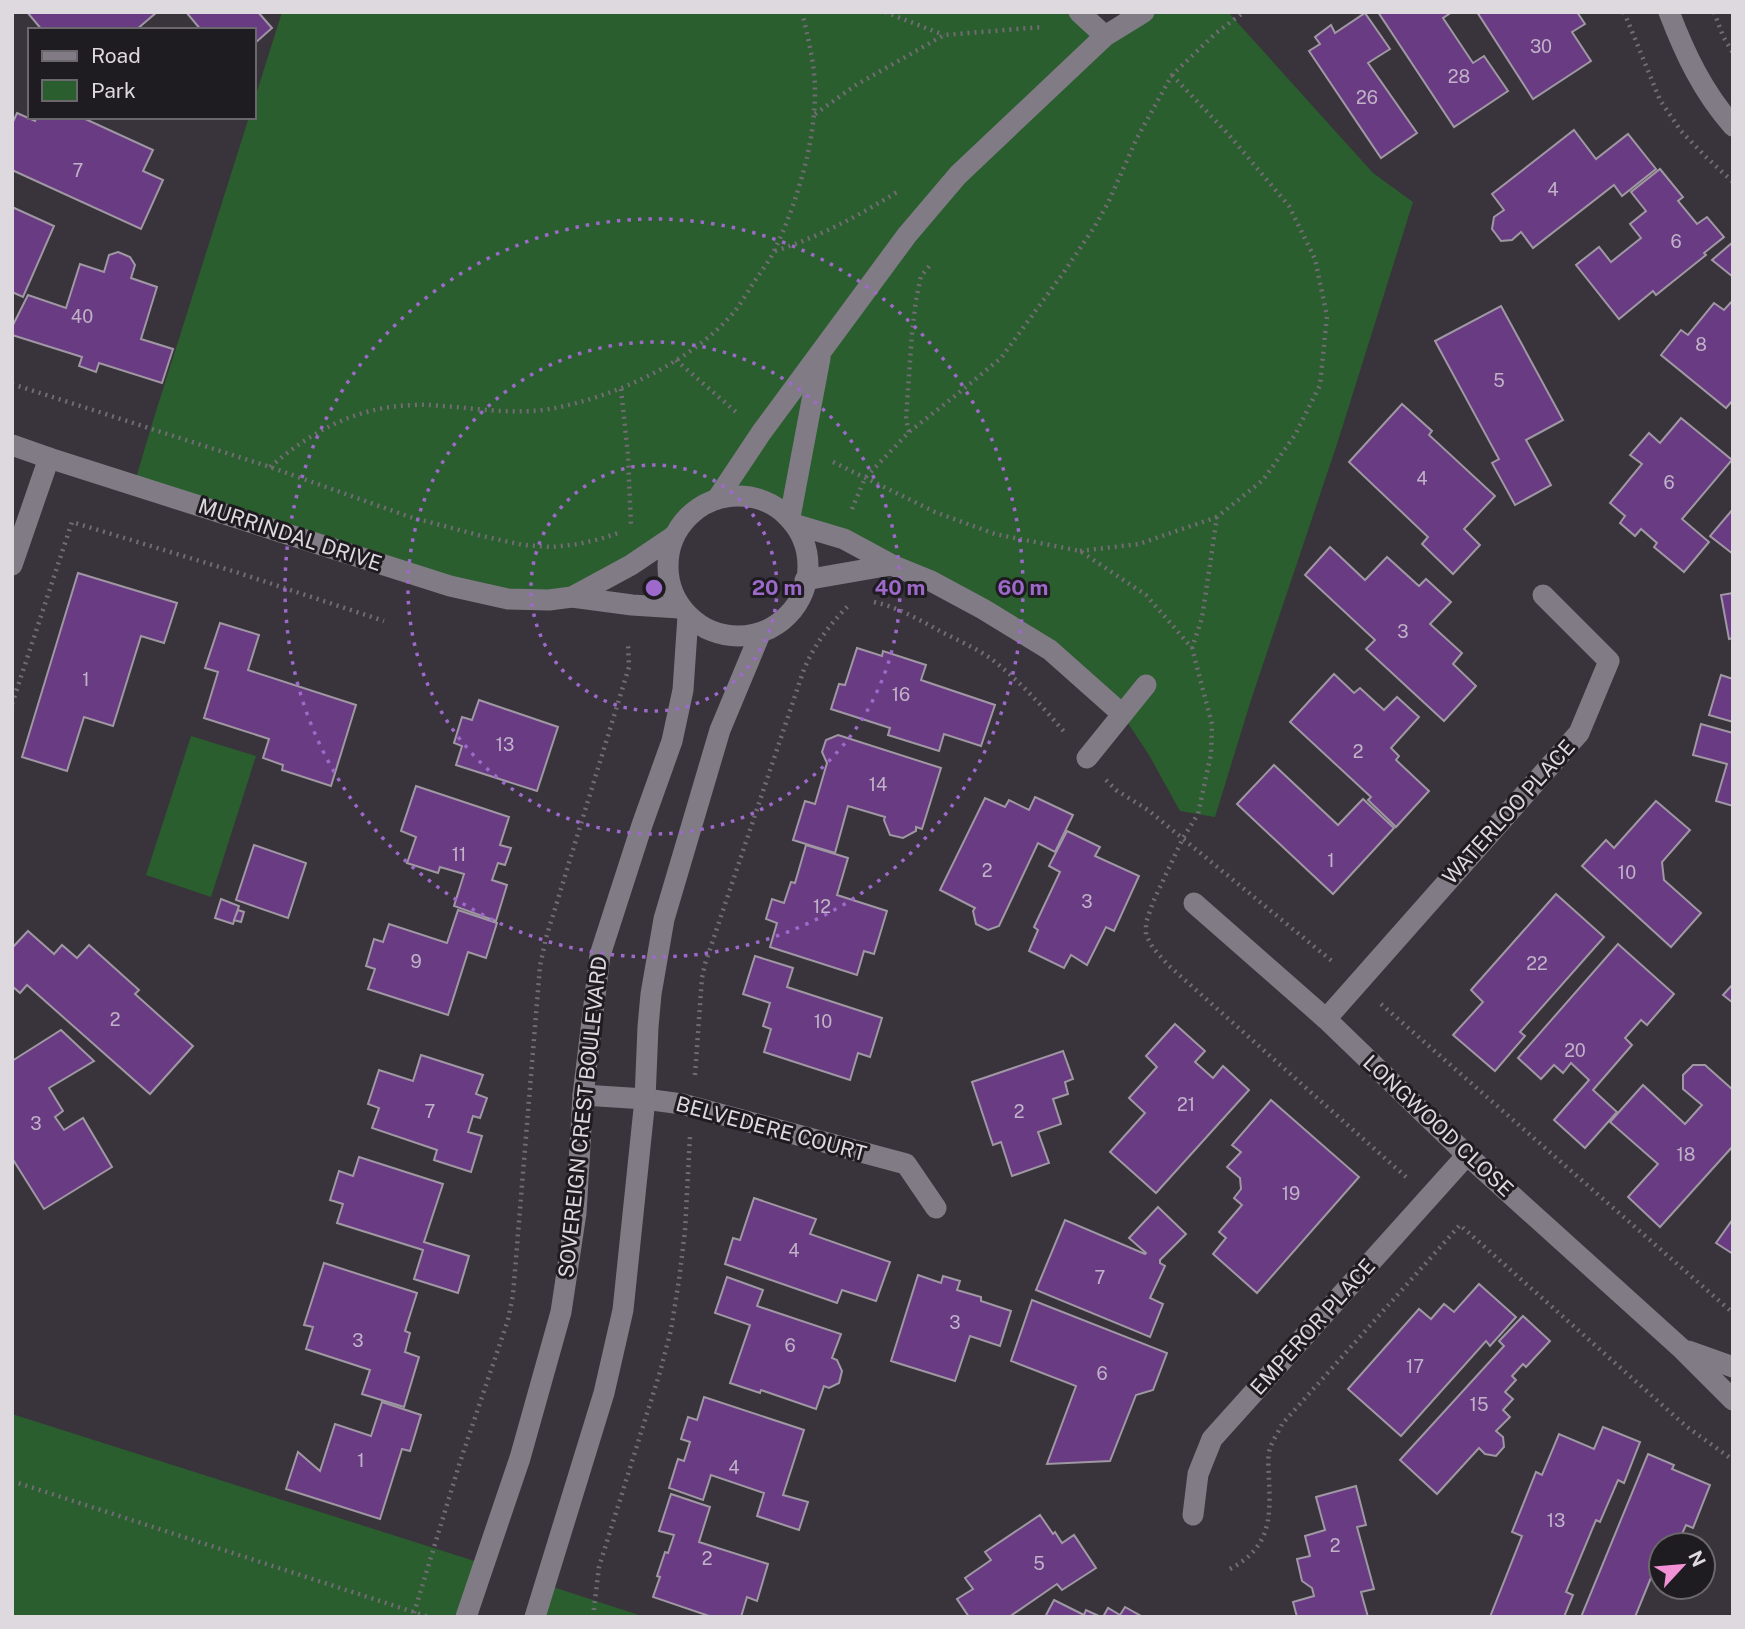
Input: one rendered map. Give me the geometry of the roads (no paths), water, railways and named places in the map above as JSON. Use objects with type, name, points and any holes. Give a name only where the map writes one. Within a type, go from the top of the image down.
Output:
[{"type":"street","points":[[1079,12],[1105,36]]},
{"type":"street","points":[[717,499],[761,433],[907,235],[958,175],[1105,36],[1144,12]]},
{"type":"street","points":[[1669,12],[1697,78],[1716,107],[1733,126]]},
{"type":"street","points":[[821,353],[803,447],[794,521],[803,542],[806,559],[805,580],[798,602],[782,622],[760,634],[732,637],[706,629],[684,612],[670,584],[668,558],[674,536],[694,511],[717,499],[744,495],[767,502],[794,521],[844,539],[891,565],[953,592],[1050,650],[1122,714]]},
{"type":"street","name":"MURRINDAL DRIVE","points":[[12,445],[450,586],[508,599],[549,600],[572,597],[684,612]]},
{"type":"street","points":[[12,565],[49,458]]},
{"type":"street","name":"MURRINDAL DRIVE","points":[[572,597],[631,565],[674,536]]},
{"type":"street","points":[[805,580],[891,565]]},
{"type":"street","name":"WATERLOO PLACE","points":[[1326,1019],[1579,733],[1609,661],[1543,595]]},
{"type":"street","name":"SOVEREIGN CREST BOULEVARD","points":[[466,1617],[520,1458],[561,1312],[576,1213],[583,1095],[600,955],[672,741],[683,690],[684,612]]},
{"type":"street","points":[[534,1617],[604,1393],[623,1310],[645,1099],[651,994],[664,919],[720,730],[760,634]]},
{"type":"street","points":[[1087,758],[1146,685]]},
{"type":"street","name":"LONGWOOD CLOSE","points":[[1194,903],[1326,1019],[1467,1155],[1682,1349],[1733,1400]]},
{"type":"street","name":"BELVEDERE COURT","points":[[583,1095],[682,1104],[906,1164],[936,1208]]},
{"type":"street","name":"EMPEROR PLACE","points":[[1193,1515],[1198,1474],[1212,1439],[1467,1155]]},
{"type":"street","name":"LONGWOOD CLOSE","points":[[1682,1349],[1733,1367]]}]
